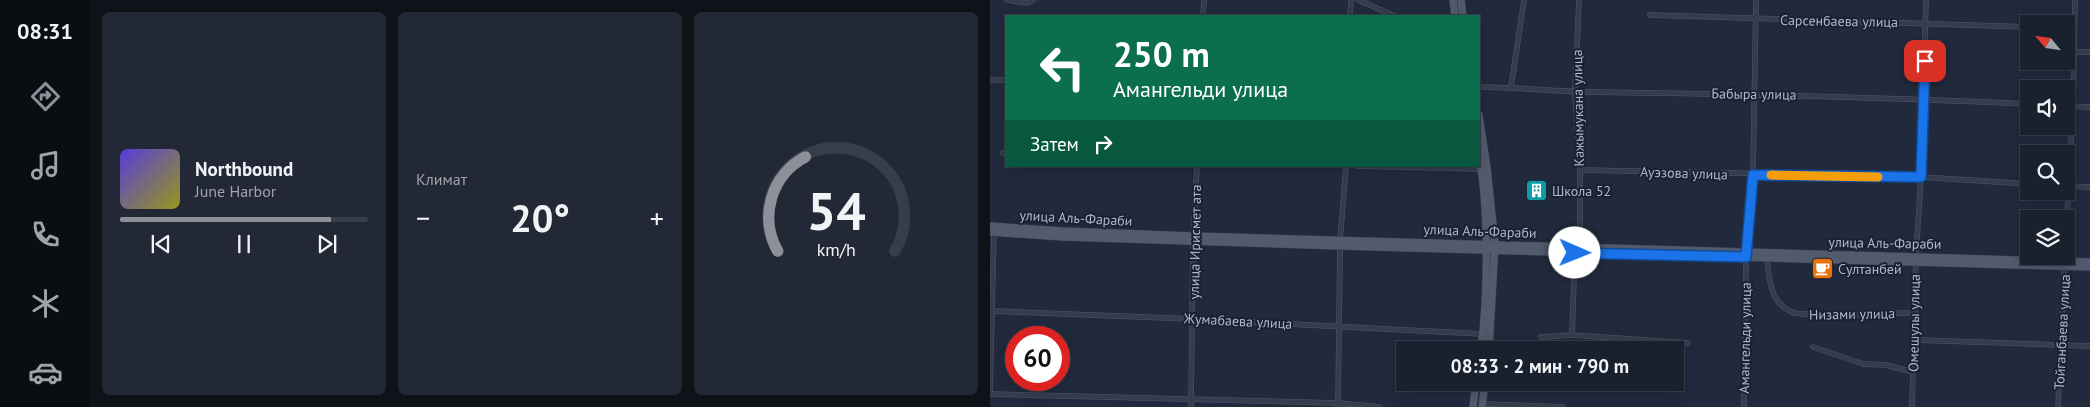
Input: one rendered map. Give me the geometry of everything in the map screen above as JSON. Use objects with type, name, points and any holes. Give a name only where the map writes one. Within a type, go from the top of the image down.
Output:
[{"type":"main road","points":[[1453,0],[1455,15]]},
{"type":"main road","points":[[1460,0],[1463,15]]},
{"type":"main road","points":[[1480,122],[1495,247],[1490,341]]},
{"type":"main road","points":[[1480,162],[1486,247],[1481,341]]},
{"type":"main road","name":"улица Аль-Фараби","points":[[991,230],[1063,237],[1193,238],[1916,260]]},
{"type":"main road","name":"улица Аль-Фараби","points":[[1746,254],[1767,258],[2020,261]]},
{"type":"main road","name":"улица Аль-Фараби","points":[[2075,261],[2090,262]]},
{"type":"main road","name":"улица Аль-Фараби","points":[[2075,263],[2090,267]]},
{"type":"main road","points":[[1473,407],[1475,391]]},
{"type":"main road","points":[[1482,405],[1484,391]]},
{"type":"street","points":[[1007,0],[1027,3],[1033,0]]},
{"type":"street","points":[[1203,15],[1204,0]]},
{"type":"street","points":[[1350,15],[1351,0]]},
{"type":"street","points":[[1358,0],[1393,15]]},
{"type":"street","points":[[1511,87],[1524,0]]},
{"type":"street","name":"Кажымукана улица","points":[[1572,335],[1580,170],[1575,92],[1578,0]]},
{"type":"street","name":"Амангельди улица","points":[[1744,407],[1746,254],[1753,175],[1756,0]]},
{"type":"street","name":"Омешулы улица","points":[[1912,407],[1926,0]]},
{"type":"street","points":[[2074,15],[2075,0]]},
{"type":"street","name":"Сарсенбаева улица","points":[[1650,15],[1755,20],[2020,27]]},
{"type":"street","points":[[2075,52],[2090,52]]},
{"type":"street","points":[[990,80],[1005,80]]},
{"type":"street","name":"Бабыра улица","points":[[1480,87],[1511,87],[1575,92],[1753,94],[2020,104]]},
{"type":"street","points":[[2075,106],[2090,107]]},
{"type":"street","name":"улица Ирисмет ата","points":[[1190,407],[1193,238],[1197,167]]},
{"type":"street","points":[[1338,405],[1340,243],[1346,167]]},
{"type":"street","points":[[1399,167],[1481,169]]},
{"type":"street","name":"Ауэзова улица","points":[[1580,170],[1921,177],[2020,183]]},
{"type":"street","points":[[2075,186],[2090,186]]},
{"type":"street","points":[[991,230],[990,393],[1380,407]]},
{"type":"street","name":"Низами улица","points":[[1767,258],[1771,290],[1777,300],[1787,310],[1794,313],[1844,316],[1916,313]]},
{"type":"street","name":"Тойганбаева улица","points":[[2058,407],[2065,265]]},
{"type":"street","name":"Жумабаева улица","points":[[992,311],[1482,334]]},
{"type":"street","points":[[1542,337],[1572,335],[1688,343]]},
{"type":"street","points":[[1915,340],[2090,346]]},
{"type":"street","points":[[1813,347],[1863,364],[1886,366],[1913,372]]},
{"type":"street","points":[[1482,405],[1562,407]]},
{"type":"slow traffic","points":[[1771,175],[1878,177]]},
{"type":"place","name":"Школа 52","points":[[1536,191]]},
{"type":"place","name":"Султанбей","points":[[1822,269]]},
{"type":"route","points":[[1575,253],[1746,257],[1753,175],[1921,177],[1925,61]]}]
